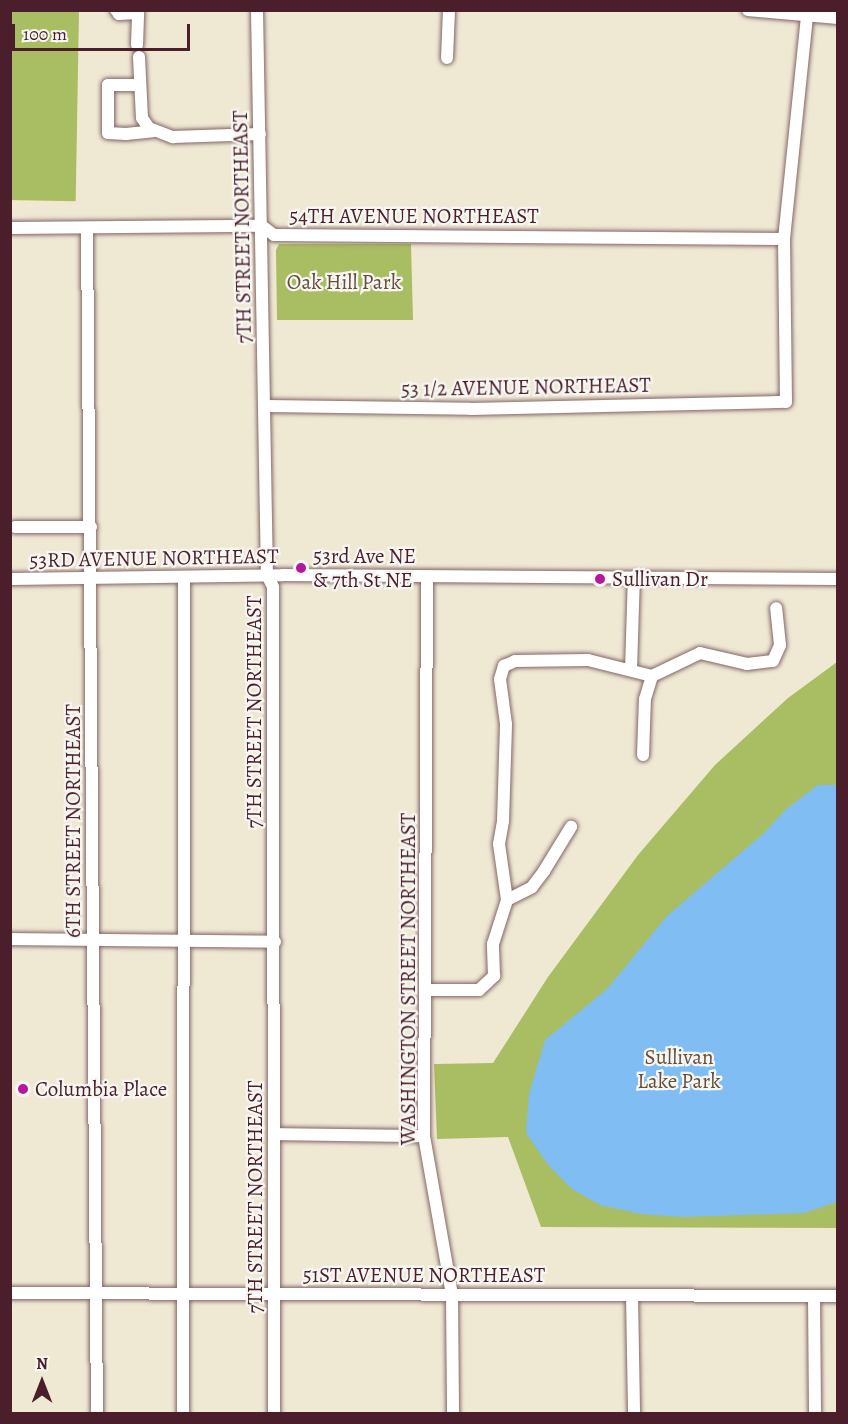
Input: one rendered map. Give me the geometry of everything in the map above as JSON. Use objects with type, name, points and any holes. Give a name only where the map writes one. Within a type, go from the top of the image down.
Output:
[{"type":"street","points":[[116,10],[119,14],[138,12],[142,118],[153,131]]},
{"type":"street","name":"7TH STREET NORTHEAST","points":[[257,10],[266,406],[267,575],[273,586],[274,1413]]},
{"type":"street","points":[[447,58],[449,10]]},
{"type":"street","points":[[748,10],[837,18]]},
{"type":"street","points":[[784,239],[807,15]]},
{"type":"street","points":[[140,85],[108,85],[108,133],[153,131],[173,137],[260,134]]},
{"type":"street","name":"54TH AVENUE NORTHEAST","points":[[10,228],[262,226],[274,235],[784,239]]},
{"type":"street","name":"6TH STREET NORTHEAST","points":[[87,228],[97,1413]]},
{"type":"street","name":"53 1/2 AVENUE NORTHEAST","points":[[266,406],[470,409],[786,402],[784,239]]},
{"type":"street","points":[[15,527],[91,527]]},
{"type":"street","name":"53RD AVENUE NORTHEAST","points":[[10,579],[184,579],[267,575],[427,578],[837,579]]},
{"type":"street","points":[[631,670],[634,577]]},
{"type":"street","name":"WASHINGTON STREET NORTHEAST","points":[[427,578],[424,1136],[452,1294],[453,1413]]},
{"type":"street","points":[[183,1413],[184,579]]},
{"type":"street","points":[[426,990],[479,990],[494,976],[493,944],[507,900],[499,844],[503,821],[506,724],[500,679],[504,666],[515,661],[588,660],[652,676],[700,653],[747,664],[772,661],[780,645],[776,608]]},
{"type":"street","points":[[643,755],[645,699],[652,676]]},
{"type":"street","points":[[507,900],[532,886],[544,872],[571,827]]},
{"type":"street","points":[[10,939],[274,942]]},
{"type":"street","points":[[274,1134],[424,1136]]},
{"type":"street","name":"51ST AVENUE NORTHEAST","points":[[10,1293],[837,1296]]},
{"type":"street","points":[[632,1295],[634,1413]]},
{"type":"street","points":[[814,1296],[815,1413]]},
{"type":"green space","points":[[11,10],[79,11],[76,201],[10,200]]},
{"type":"green space","name":"Oak Hill Park","points":[[279,244],[411,244],[413,320],[277,320],[276,250]]},
{"type":"green space","name":"Sullivan Lake Park","points":[[837,662],[837,1228],[541,1227],[508,1137],[437,1139],[434,1064],[493,1063],[548,977],[638,855],[715,765],[788,698]]},
{"type":"water","name":"Sullivan Lake Park","points":[[818,785],[838,785],[837,1202],[804,1213],[683,1217],[641,1214],[600,1205],[572,1189],[549,1166],[526,1133],[529,1094],[545,1040],[607,989],[667,916],[764,833],[785,810]]},
{"type":"place","name":"53rd Ave NE & 7th St NE","points":[[301,568]]},
{"type":"place","name":"Sullivan Dr","points":[[600,579]]},
{"type":"place","name":"Columbia Place","points":[[23,1089]]}]
